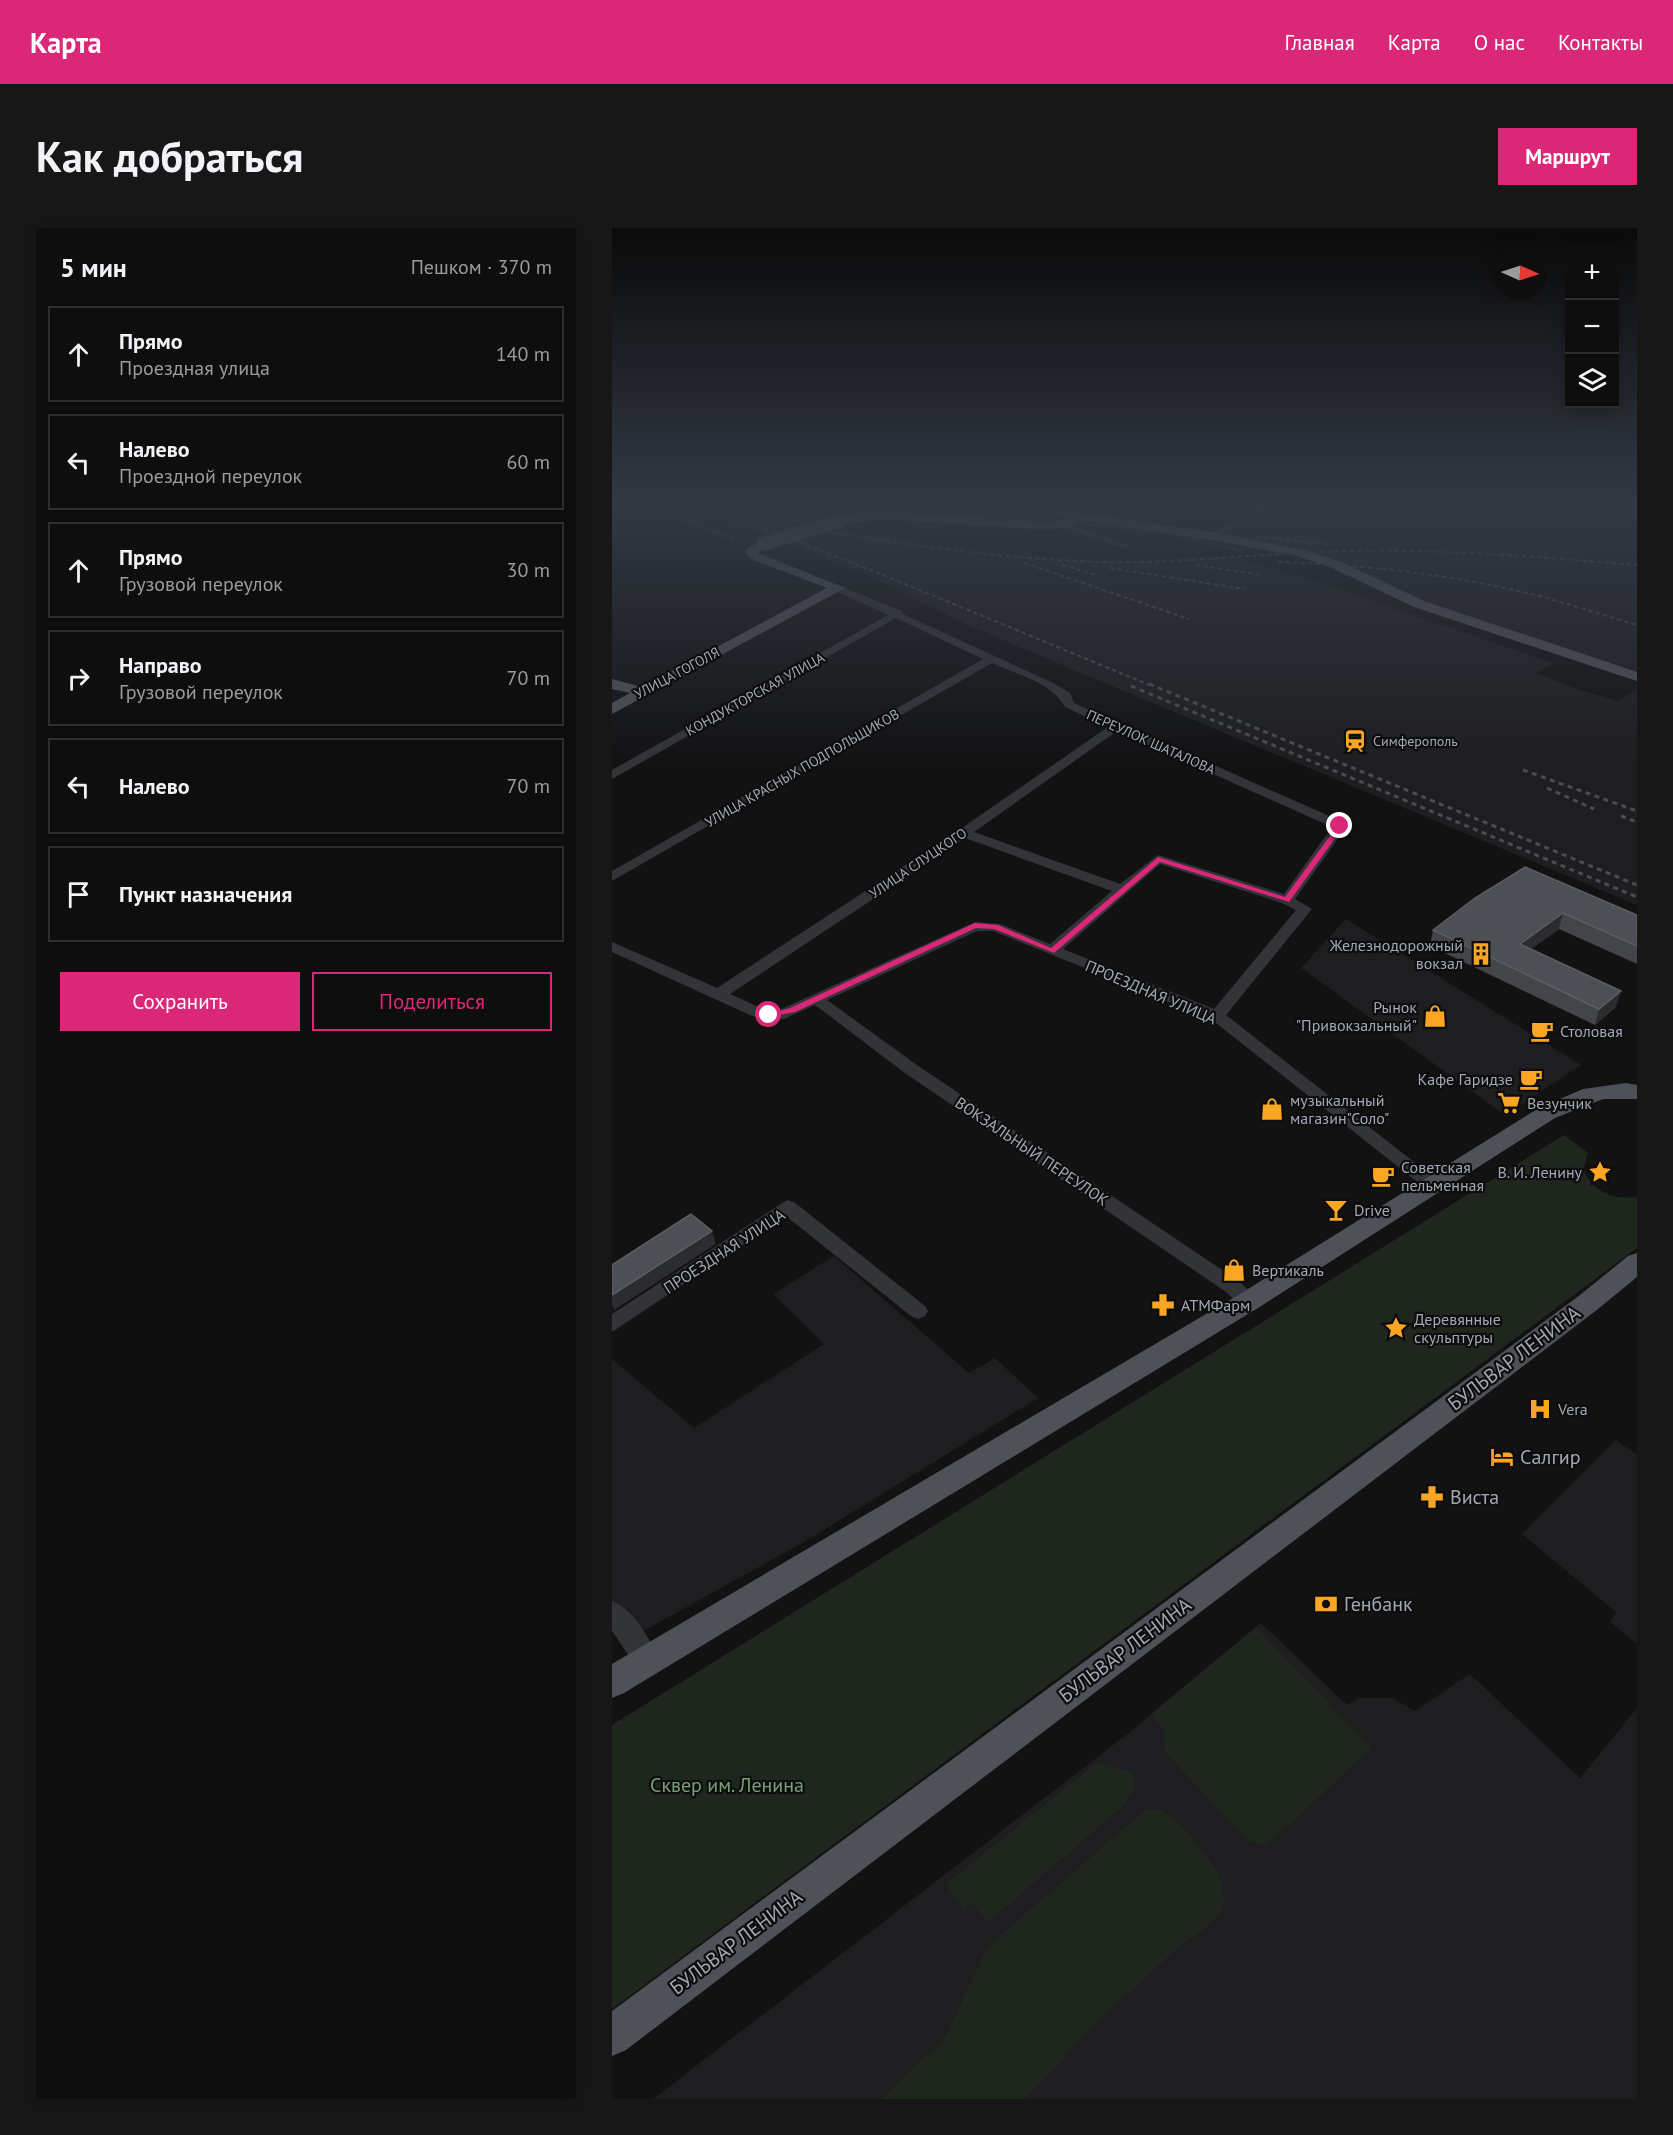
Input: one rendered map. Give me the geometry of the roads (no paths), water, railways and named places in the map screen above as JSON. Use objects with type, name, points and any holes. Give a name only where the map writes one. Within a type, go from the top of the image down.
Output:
[{"type":"main road","name":"УЛИЦА ГОГОЛЯ","points":[[612,709],[830,592]]},
{"type":"main road","points":[[1394,592],[1419,604],[1637,677]]},
{"type":"main road","points":[[612,684],[641,692]]},
{"type":"main road","points":[[612,1682],[1249,1301],[1431,1184],[1547,1113],[1568,1102],[1592,1094],[1637,1092]]},
{"type":"main road","name":"БУЛЬВАР ЛЕНИНА","points":[[612,2036],[1579,1309],[1637,1263]]},
{"type":"street","name":"ПЕРЕУЛОК ШАТАЛОВА","points":[[848,592],[898,613],[1047,684],[1066,695],[1069,705],[1115,727],[1340,826],[1287,900]]},
{"type":"street","name":"КОНДУКТОРСКАЯ УЛИЦА","points":[[612,775],[898,613]]},
{"type":"street","name":"УЛИЦА КРАСНЫХ ПОДПОЛЬЩИКОВ","points":[[612,877],[992,658]]},
{"type":"street","name":"УЛИЦА СЛУЦКОГО","points":[[718,995],[964,833],[1115,727]]},
{"type":"street","points":[[964,833],[1122,890]]},
{"type":"street","points":[[1052,951],[1158,859],[1287,900],[1305,909],[1216,1016]]},
{"type":"street","name":"ПРОЕЗДНАЯ УЛИЦА","points":[[718,995],[758,1013],[784,1014],[975,926],[995,927],[1216,1016],[1431,1184]]},
{"type":"street","points":[[615,949],[718,995]]},
{"type":"street","name":"ВОКЗАЛЬНЫЙ ПЕРЕУЛОК","points":[[815,999],[911,1069],[1233,1287],[1249,1301]]},
{"type":"street","name":"ПРОЕЗДНАЯ УЛИЦА","points":[[612,1324],[787,1207],[918,1311]]},
{"type":"street","points":[[612,1612],[637,1643],[647,1661]]},
{"type":"railway","points":[[925,592],[1152,686]]},
{"type":"railway","points":[[1110,592],[1189,619]]},
{"type":"railway","points":[[1522,592],[1637,625]]},
{"type":"railway","points":[[1149,684],[1637,885]]},
{"type":"railway","points":[[1131,686],[1637,897]]},
{"type":"railway","points":[[1523,770],[1637,811]]},
{"type":"railway","points":[[1547,788],[1594,809]]},
{"type":"railway","points":[[1621,816],[1637,822]]},
{"type":"place","name":"Симферополь","points":[[1355,741]]},
{"type":"place","name":"Железнодорожный вокзал","points":[[1481,954]]},
{"type":"place","name":"Рынок \"Привокзальный\"","points":[[1435,1016]]},
{"type":"place","name":"Столовая","points":[[1542,1031]]},
{"type":"place","name":"Кафе Гаридзе","points":[[1531,1079]]},
{"type":"place","name":"Везунчик","points":[[1509,1103]]},
{"type":"place","name":"музыкальный магазин\"Соло\"","points":[[1272,1109]]},
{"type":"place","name":"В. И. Ленину","points":[[1600,1172]]},
{"type":"place","name":"Советская пельменная","points":[[1383,1176]]},
{"type":"place","name":"Drive","points":[[1336,1210]]},
{"type":"place","name":"Вертикаль","points":[[1234,1270]]},
{"type":"place","name":"АТМФарм","points":[[1163,1305]]},
{"type":"place","name":"Деревянные скульптуры","points":[[1396,1328]]},
{"type":"place","name":"Vera","points":[[1540,1409]]},
{"type":"place","name":"Салгир","points":[[1502,1457]]},
{"type":"place","name":"Виста","points":[[1432,1497]]},
{"type":"place","name":"Генбанк","points":[[1326,1604]]},
{"type":"park label","name":"Сквер им. Ленина","points":[[727,1785]]}]
